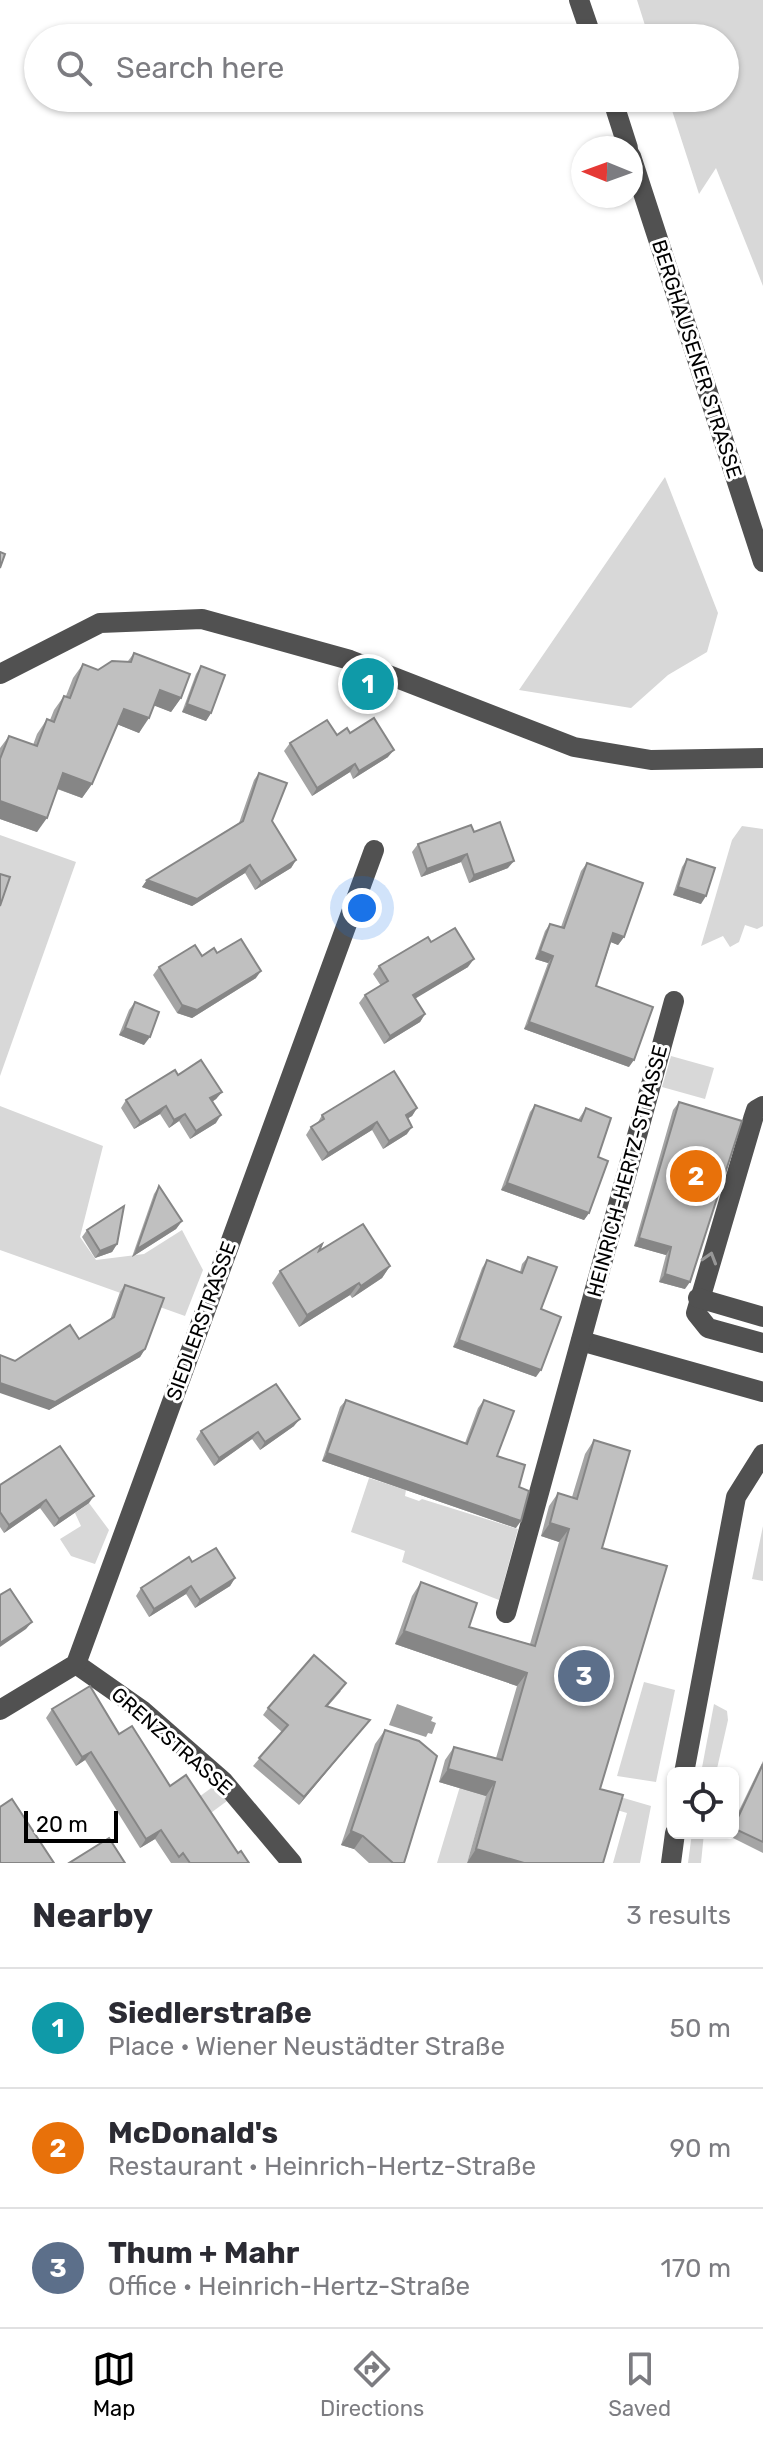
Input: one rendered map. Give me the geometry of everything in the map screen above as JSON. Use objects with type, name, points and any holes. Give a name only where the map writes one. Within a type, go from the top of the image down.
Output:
[{"type":"street","points":[[579,0],[587,24]]},
{"type":"street","points":[[616,112],[624,136]]},
{"type":"street","name":"BERGHAUSENER STRASSE","points":[[643,193],[763,562]]},
{"type":"street","points":[[0,674],[100,623],[202,619],[350,660],[574,747],[651,760],[763,758]]},
{"type":"street","name":"SIEDLERSTRASSE","points":[[76,1664],[374,850]]},
{"type":"street","name":"HEINRICH-HERTZ-STRASSE","points":[[506,1613],[674,1001]]},
{"type":"street","points":[[763,1106],[753,1119],[696,1313],[708,1328],[763,1343]]},
{"type":"street","points":[[698,1298],[763,1317]]},
{"type":"street","points":[[581,1341],[763,1392]]},
{"type":"street","points":[[685,1767],[736,1497],[763,1454]]},
{"type":"street","points":[[0,1710],[76,1664]]},
{"type":"street","name":"GRENZSTRASSE","points":[[76,1664],[143,1711],[223,1781],[292,1863]]},
{"type":"street","points":[[671,1863],[674,1839]]},
{"type":"shaded area","points":[[637,0],[763,0],[763,286],[716,168],[699,194],[673,112],[739,112],[739,24],[645,24]]},
{"type":"shaded area","points":[[665,477],[718,613],[707,652],[668,675],[631,708],[519,690]]},
{"type":"shaded area","points":[[742,826],[763,829],[763,926],[757,929],[745,925],[739,942],[730,947],[723,936],[701,946],[732,840]]},
{"type":"shaded area","points":[[0,835],[76,862],[0,1076]]},
{"type":"shaded area","points":[[671,1056],[714,1068],[705,1099],[662,1087]]},
{"type":"shaded area","points":[[0,1106],[103,1146],[80,1237],[96,1260],[144,1254],[182,1230],[203,1270],[185,1316],[0,1250]]},
{"type":"shaded area","points":[[369,1478],[406,1490],[405,1496],[419,1501],[422,1499],[518,1529],[499,1600],[402,1562],[405,1551],[351,1532]]},
{"type":"shaded area","points":[[89,1503],[109,1530],[95,1564],[71,1556],[60,1539],[81,1526],[75,1513]]},
{"type":"shaded area","points":[[763,1526],[763,1581],[752,1579]]},
{"type":"shaded area","points":[[644,1682],[675,1690],[656,1782],[617,1776]]},
{"type":"shaded area","points":[[397,1704],[433,1717],[431,1721],[436,1723],[432,1734],[428,1733],[426,1737],[389,1725]]},
{"type":"shaded area","points":[[714,1704],[727,1711],[728,1720],[717,1767],[702,1767]]},
{"type":"shaded area","points":[[470,1753],[651,1806],[640,1863],[613,1863],[627,1813],[493,1773],[467,1863],[437,1863]]},
{"type":"shaded area","points":[[214,1786],[227,1801],[204,1818],[192,1802]]},
{"type":"shaded area","points":[[691,1839],[703,1839],[701,1863],[688,1863]]},
{"type":"building","points":[[134,653],[190,674],[181,698],[160,690],[149,718],[124,709],[92,784],[63,773],[47,818],[0,801],[0,759],[9,736],[37,746],[47,719],[54,722],[64,696],[70,698],[83,664],[98,670],[112,661],[131,662]]},
{"type":"building","points":[[201,666],[225,675],[211,713],[187,704]]},
{"type":"building","points":[[374,718],[394,750],[359,771],[355,764],[317,788],[290,743],[327,720],[337,735],[347,728],[350,733]]},
{"type":"building","points":[[259,773],[287,783],[272,821],[296,860],[261,882],[250,865],[197,899],[147,880],[243,821]]},
{"type":"building","points":[[500,822],[514,861],[474,875],[467,854],[427,869],[418,844],[471,825],[474,832]]},
{"type":"building","points":[[687,859],[715,868],[706,896],[678,887]]},
{"type":"building","points":[[587,863],[643,883],[624,937],[613,933],[596,986],[653,1007],[634,1060],[529,1022],[553,956],[540,951],[550,924],[564,928]]},
{"type":"building","points":[[0,874],[10,877],[0,906]]},
{"type":"building","points":[[455,928],[474,959],[413,995],[425,1014],[390,1036],[365,995],[388,981],[379,966],[428,937],[431,942]]},
{"type":"building","points":[[241,939],[261,971],[197,1010],[182,1005],[159,967],[195,945],[202,956],[214,948],[217,953]]},
{"type":"building","points":[[135,1002],[159,1012],[150,1037],[125,1028]]},
{"type":"building","points":[[201,1060],[222,1092],[210,1098],[221,1115],[196,1131],[185,1114],[174,1120],[166,1106],[140,1122],[126,1100],[175,1070],[178,1075]]},
{"type":"building","points":[[394,1071],[417,1108],[406,1115],[412,1127],[389,1141],[377,1122],[328,1153],[311,1127],[324,1119],[322,1115]]},
{"type":"building","points":[[679,1102],[742,1121],[690,1282],[665,1274],[671,1247],[639,1238]]},
{"type":"building","points":[[535,1105],[581,1121],[586,1108],[611,1118],[598,1157],[608,1161],[589,1213],[507,1183]]},
{"type":"building","points":[[159,1186],[182,1221],[137,1249]]},
{"type":"building","points":[[124,1206],[117,1244],[100,1251],[87,1230]]},
{"type":"building","points":[[363,1224],[390,1266],[361,1286],[359,1283],[307,1315],[280,1271],[322,1244],[319,1251]]},
{"type":"building","points":[[528,1257],[557,1267],[541,1309],[561,1317],[541,1370],[459,1340],[487,1260],[522,1273]]},
{"type":"building","points":[[125,1285],[164,1298],[145,1349],[55,1402],[0,1383],[0,1355],[15,1361],[70,1325],[79,1339],[114,1317]]},
{"type":"building","points":[[276,1384],[300,1419],[265,1442],[258,1432],[219,1458],[201,1431]]},
{"type":"building","points":[[346,1400],[467,1444],[484,1400],[514,1411],[497,1456],[525,1465],[519,1487],[529,1491],[521,1521],[327,1453]]},
{"type":"building","points":[[594,1440],[630,1451],[602,1548],[667,1566],[600,1789],[623,1795],[603,1863],[524,1863],[476,1849],[495,1782],[448,1769],[454,1747],[502,1760],[527,1673],[404,1631],[421,1582],[477,1603],[469,1627],[535,1646],[569,1529],[550,1523],[558,1493],[577,1499]]},
{"type":"building","points":[[60,1446],[94,1496],[59,1519],[46,1500],[9,1525],[0,1512],[0,1485]]},
{"type":"building","points":[[216,1548],[235,1578],[200,1600],[191,1586],[154,1609],[141,1588],[189,1557],[192,1562]]},
{"type":"building","points":[[10,1589],[32,1622],[0,1643],[0,1595]]},
{"type":"building","points":[[314,1655],[346,1683],[326,1706],[370,1720],[304,1797],[259,1758],[288,1725],[268,1708]]},
{"type":"building","points":[[90,1686],[119,1734],[132,1726],[170,1786],[186,1775],[238,1853],[241,1851],[249,1863],[190,1863],[183,1853],[179,1857],[161,1830],[146,1839],[91,1752],[82,1757],[52,1709]]},
{"type":"building","points":[[385,1730],[419,1741],[437,1756],[404,1863],[393,1863],[363,1836],[351,1831]]},
{"type":"building","points":[[763,1764],[763,1842],[739,1831],[739,1815]]},
{"type":"building","points":[[12,1799],[54,1863],[0,1862],[0,1807]]},
{"type":"building","points":[[109,1838],[125,1863],[69,1863]]},
{"type":"place","name":"Siedlerstraße","points":[[368,684]]},
{"type":"place","name":"McDonald's","points":[[696,1176]]},
{"type":"place","name":"Thum + Mahr","points":[[584,1676]]}]
